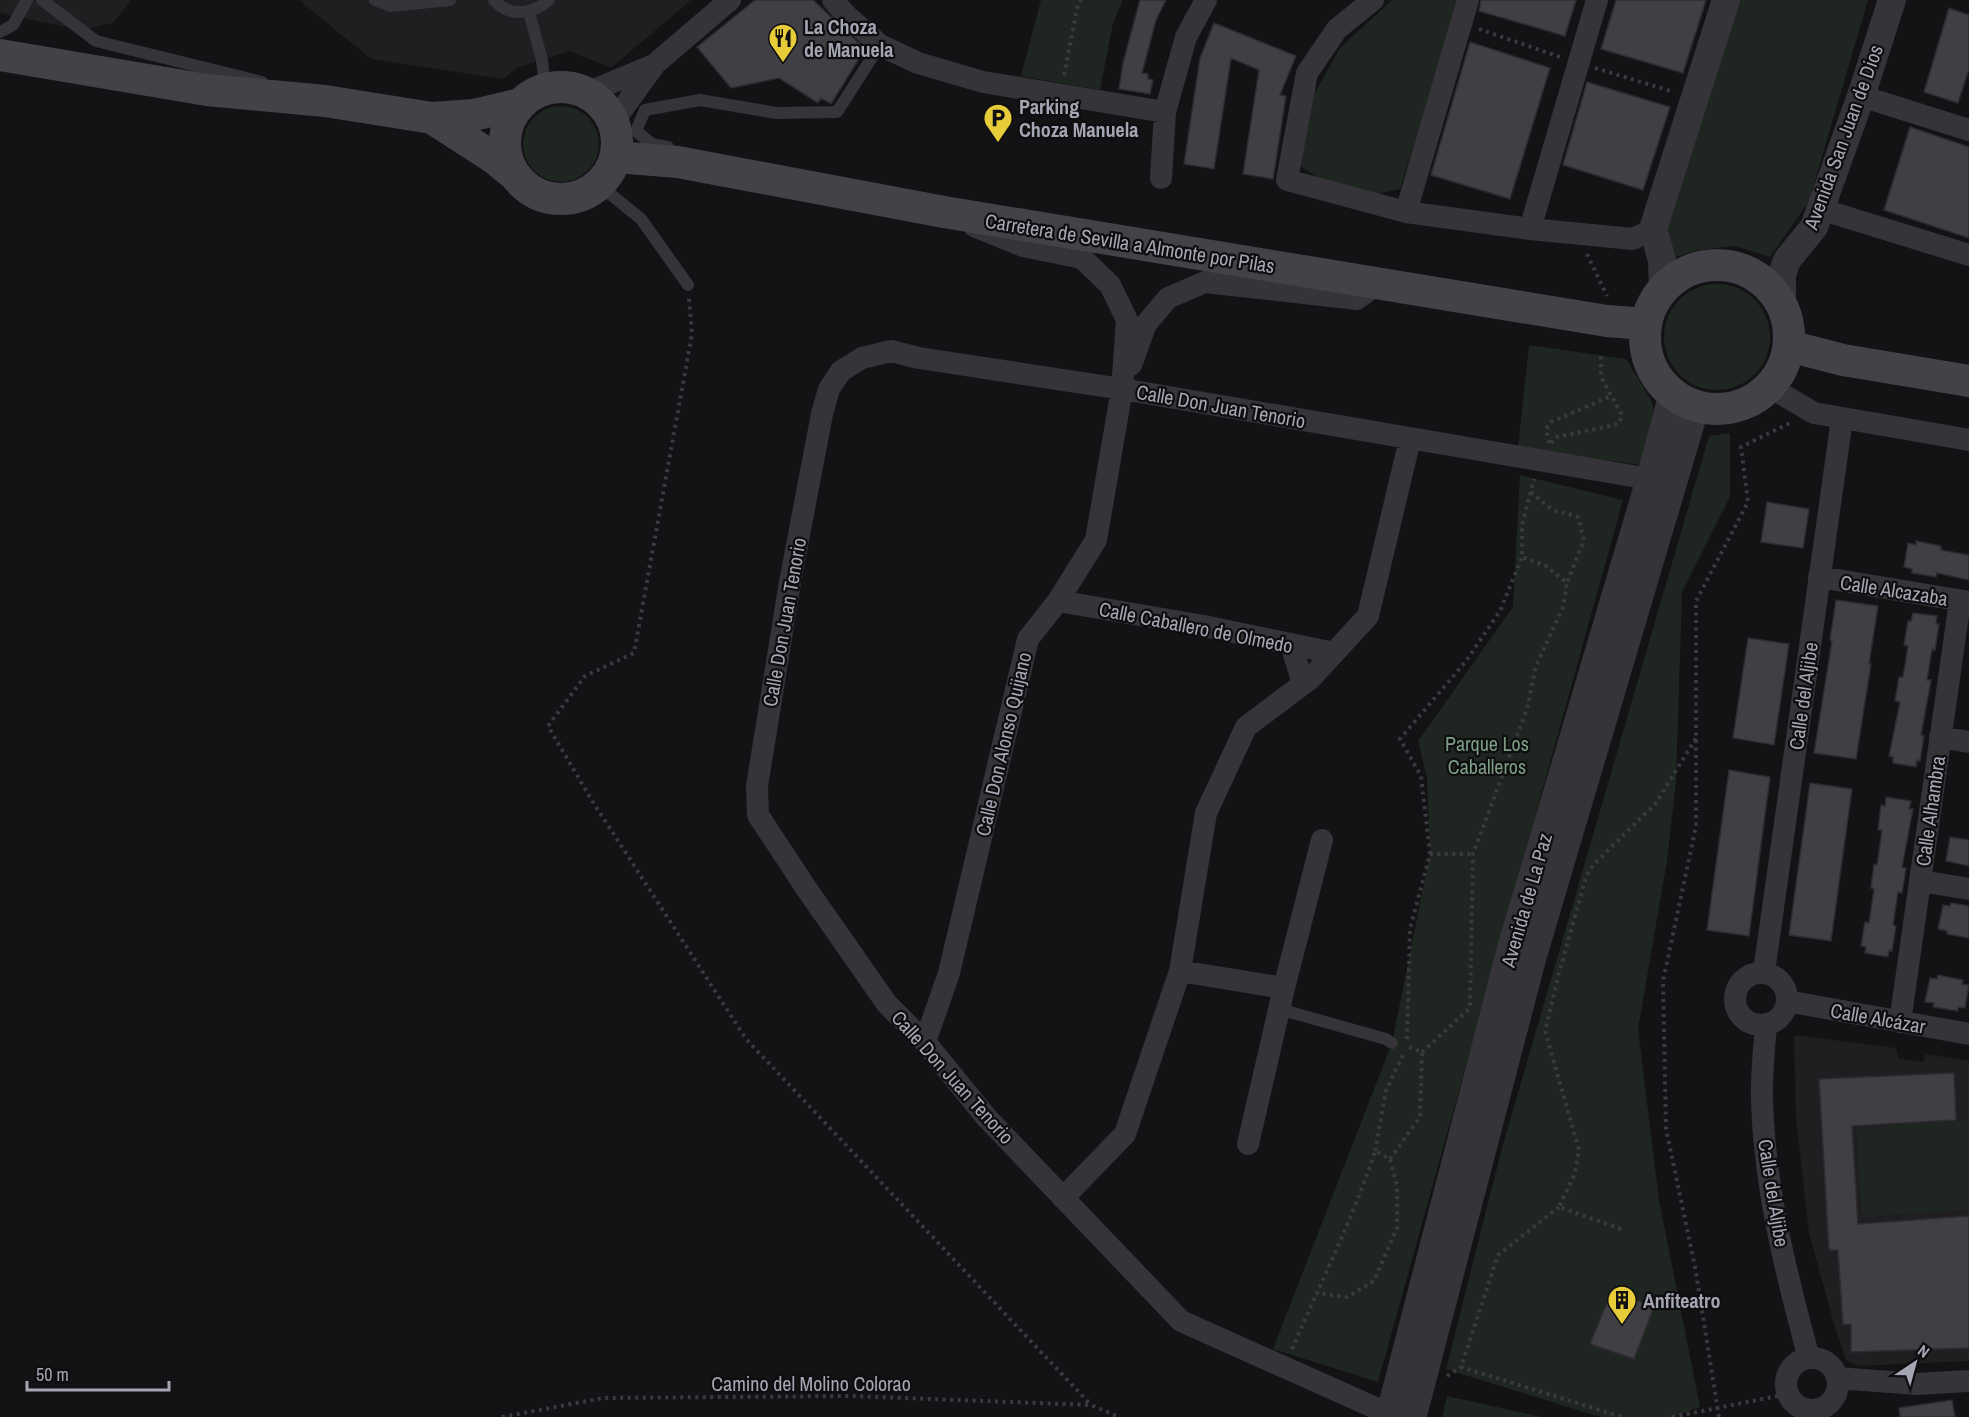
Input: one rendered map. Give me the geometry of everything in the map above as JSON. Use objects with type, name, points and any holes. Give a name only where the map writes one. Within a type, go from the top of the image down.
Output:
[{"type":"main road","points":[[0,35],[206,70],[325,101]]},
{"type":"main road","points":[[0,55],[207,90],[325,101],[432,117],[474,115],[566,88],[587,93],[603,105],[613,122],[617,140],[616,157],[609,172],[599,185],[583,195],[565,199],[546,197],[529,189],[494,158],[432,117]]},
{"type":"main road","points":[[516,176],[507,159],[505,139],[509,120],[533,97]]},
{"type":"main road","name":"Carretera de Sevilla a Almonte por Pilas","points":[[616,157],[678,162],[944,213],[1606,321],[1646,324]]},
{"type":"main road","points":[[1726,265],[1749,271],[1768,285],[1782,304],[1789,324],[1789,346],[1783,368],[1770,387],[1754,399],[1736,406],[1716,409],[1685,399],[1659,379],[1650,362],[1646,343],[1646,324],[1652,305],[1663,289],[1681,274],[1703,266],[1726,265]]},
{"type":"main road","points":[[1789,346],[1843,360],[1969,381]]},
{"type":"street","points":[[613,122],[655,64],[730,0]]},
{"type":"street","points":[[833,0],[847,16],[880,45],[918,63],[983,82],[1165,112]]},
{"type":"street","points":[[1161,178],[1165,112],[1186,37],[1206,0]]},
{"type":"street","points":[[1373,0],[1336,29],[1307,73],[1287,180],[1406,212],[1530,229],[1633,239],[1653,229]]},
{"type":"street","points":[[1406,212],[1468,0]]},
{"type":"street","points":[[1530,229],[1597,0]]},
{"type":"street","points":[[1663,289],[1662,260],[1653,229],[1726,0]]},
{"type":"street","name":"Avenida San Juan de Dios","points":[[1782,304],[1782,275],[1787,260],[1814,227],[1861,96],[1892,0]]},
{"type":"street","points":[[587,93],[655,64]]},
{"type":"street","points":[[1861,96],[1969,130]]},
{"type":"street","points":[[1820,209],[1969,255]]},
{"type":"street","points":[[944,213],[1023,246],[1082,258],[1110,285],[1127,320],[1122,389]]},
{"type":"street","points":[[1122,389],[1146,324],[1168,298],[1205,282],[1357,299],[1377,284]]},
{"type":"street","name":"Calle Don Juan Tenorio","points":[[1399,1415],[1181,1321],[987,1118],[925,1042],[880,995],[758,815],[757,786],[786,606],[829,389],[841,371],[862,358],[891,351],[919,358],[1122,389],[1650,479]]},
{"type":"street","points":[[1770,387],[1814,413],[1969,440]]},
{"type":"street","name":"Calle Don Alonso Quijano","points":[[925,1042],[949,972],[1028,639],[1058,601],[1096,540],[1122,389]]},
{"type":"street","name":"Avenida de La Paz","points":[[1399,1415],[1512,945],[1650,479],[1685,399]]},
{"type":"street","name":"Avenida de La Paz","points":[[1399,1415],[1532,959],[1685,399]]},
{"type":"street","name":"Calle del Aljibe","points":[[1764,972],[1842,419]]},
{"type":"street","points":[[1063,1198],[1125,1134],[1180,971],[1206,813],[1246,727],[1303,684],[1368,616],[1410,439]]},
{"type":"street","name":"Calle Alcazaba","points":[[1819,578],[1964,601]]},
{"type":"street","name":"Calle Caballero de Olmedo","points":[[1058,601],[1204,626],[1334,653]]},
{"type":"street","name":"Calle Alhambra","points":[[1900,1022],[1940,737],[1964,601]]},
{"type":"street","points":[[1290,644],[1303,684]]},
{"type":"street","points":[[1940,737],[1969,742]]},
{"type":"street","points":[[1248,1144],[1281,998],[1322,840]]},
{"type":"street","points":[[1920,881],[1969,889]]},
{"type":"street","points":[[1180,971],[1281,998]]},
{"type":"street","points":[[1764,972],[1777,978],[1785,987],[1787,1001],[1780,1017],[1766,1025],[1749,1022],[1739,1013],[1734,1002],[1740,982],[1747,976],[1764,972]]},
{"type":"street","name":"Calle Alcázar","points":[[1787,1001],[1969,1034]]},
{"type":"street","name":"Calle del Aljibe","points":[[1766,1025],[1761,1101],[1770,1193],[1809,1358]]},
{"type":"street","points":[[1809,1358],[1817,1358],[1830,1365],[1837,1378],[1836,1393],[1820,1412],[1797,1405],[1788,1394],[1786,1386],[1789,1370],[1794,1364],[1809,1358]]},
{"type":"street","points":[[1837,1378],[1917,1384],[1969,1381]]},
{"type":"lane","points":[[27,0],[13,25],[0,35],[12,48],[74,59],[98,72]]},
{"type":"lane","points":[[42,0],[96,41],[365,107]]},
{"type":"lane","points":[[375,0],[390,6],[450,0]]},
{"type":"lane","points":[[494,0],[506,10],[518,12],[529,12],[540,8],[549,0]]},
{"type":"lane","points":[[529,12],[542,60],[533,97]]},
{"type":"lane","points":[[685,150],[652,144],[636,131],[645,110],[700,100],[776,114],[837,112],[880,45]]},
{"type":"lane","points":[[784,169],[905,205]]},
{"type":"lane","points":[[599,185],[641,219],[688,285]]},
{"type":"lane","points":[[1281,998],[1392,1043]]},
{"type":"path","points":[[1060,96],[1078,4],[1081,0]]},
{"type":"path","points":[[1578,234],[1609,300]]},
{"type":"path","points":[[688,285],[692,334],[634,653],[585,676],[549,726],[591,799],[746,1039],[1091,1405]]},
{"type":"path","points":[[1601,355],[1601,377],[1622,415],[1619,424],[1556,437],[1549,446],[1546,429],[1551,422],[1611,396]]},
{"type":"path","points":[[1719,1417],[1695,1267],[1666,1129],[1663,981],[1696,826],[1696,601],[1748,502],[1741,447],[1814,413]]},
{"type":"path","points":[[1291,1350],[1361,1194],[1375,1151],[1386,1089],[1406,1046],[1410,929],[1430,854],[1421,776],[1400,739],[1466,661],[1500,611],[1521,557],[1522,525],[1539,460]]},
{"type":"path","points":[[1390,1158],[1420,1117],[1422,1052],[1470,1008],[1473,854],[1527,709],[1536,666],[1563,607],[1566,583],[1584,540],[1578,517],[1552,510],[1531,492]]},
{"type":"path","points":[[1521,557],[1546,566],[1566,583]]},
{"type":"path","points":[[1622,1417],[1461,1366],[1497,1256],[1559,1206],[1575,1173],[1579,1150],[1545,1031],[1586,877],[1593,865],[1656,803],[1696,737]]},
{"type":"path","points":[[1430,854],[1473,854]]},
{"type":"path","points":[[1406,1046],[1422,1052]]},
{"type":"path","points":[[1375,1151],[1390,1158]]},
{"type":"path","points":[[1317,1293],[1347,1297],[1374,1281],[1397,1228],[1397,1186],[1390,1158]]},
{"type":"path","points":[[1559,1206],[1621,1229]]},
{"type":"path","points":[[1672,1417],[1788,1394]]},
{"type":"path","name":"Camino del Molino Colorao","points":[[502,1417],[603,1398],[851,1396],[1091,1405],[1119,1417]]},
{"type":"shaded area","points":[[0,0],[131,0],[113,23],[81,30],[0,13]]},
{"type":"shaded area","points":[[299,0],[691,0],[611,68],[570,51],[517,68],[503,79],[371,59]]},
{"type":"shaded area","points":[[1794,1035],[1896,1048],[1899,1059],[1923,1062],[1926,1054],[1969,1061],[1969,1361],[1858,1366],[1846,1360],[1809,1233],[1796,1118]]},
{"type":"green space","points":[[1041,0],[1123,0],[1113,23],[1100,90],[1021,76]]},
{"type":"green space","points":[[1392,0],[1460,0],[1400,189],[1372,195],[1323,181],[1299,165],[1314,94],[1340,48]]},
{"type":"green space","points":[[1740,0],[1868,0],[1809,201],[1770,257],[1735,246],[1698,250],[1676,257],[1664,232]]},
{"type":"green space","points":[[561,106],[575,109],[588,117],[596,130],[599,144],[596,158],[588,171],[575,179],[561,182],[547,179],[534,171],[526,158],[523,144],[526,130],[534,117],[547,109]]},
{"type":"green space","points":[[1717,284],[1737,288],[1755,299],[1766,317],[1770,337],[1766,357],[1755,375],[1737,386],[1717,390],[1697,386],[1679,375],[1668,357],[1664,337],[1668,317],[1679,299],[1697,288]]},
{"type":"green space","points":[[1529,345],[1626,359],[1650,398],[1654,409],[1641,465],[1518,448]]},
{"type":"green space","points":[[1730,433],[1730,497],[1682,592],[1676,781],[1667,861],[1638,1029],[1659,1200],[1700,1407],[1674,1417],[1600,1417],[1446,1369],[1502,1148],[1709,436]]},
{"type":"green space","name":"Parque Los Caballeros","points":[[1520,475],[1623,500],[1378,1382],[1273,1349],[1392,1043],[1430,854],[1427,778],[1418,741],[1513,607]]},
{"type":"green space","points":[[1969,1120],[1969,1209],[1862,1217],[1856,1128]]},
{"type":"green space","points":[[1447,1396],[1542,1417],[1442,1417]]},
{"type":"building","name":"La Choza de Manuela","points":[[755,0],[813,0],[865,49],[831,104],[821,98],[818,103],[779,78],[731,88],[697,47]]},
{"type":"building","points":[[1140,0],[1166,0],[1156,20],[1142,73],[1148,74],[1148,79],[1153,80],[1150,94],[1119,89],[1123,63]]},
{"type":"building","points":[[1481,0],[1576,0],[1565,36],[1479,11]]},
{"type":"building","points":[[1616,0],[1706,0],[1683,73],[1601,49]]},
{"type":"building","points":[[1949,8],[1969,15],[1969,69],[1958,103],[1924,92]]},
{"type":"building","points":[[1214,23],[1296,56],[1280,95],[1286,96],[1273,179],[1243,174],[1259,70],[1231,58],[1214,169],[1184,164],[1200,58]]},
{"type":"building","points":[[1470,42],[1550,68],[1510,199],[1431,175]]},
{"type":"building","points":[[1587,82],[1670,107],[1643,190],[1563,165]]},
{"type":"building","points":[[1910,127],[1969,147],[1969,238],[1884,210]]},
{"type":"building","points":[[1767,502],[1809,509],[1803,548],[1761,542]]},
{"type":"building","points":[[1916,541],[1941,546],[1941,550],[1969,555],[1969,580],[1937,573],[1936,577],[1912,573],[1912,569],[1904,567],[1908,543],[1916,545]]},
{"type":"building","points":[[1836,600],[1878,606],[1856,759],[1814,753],[1832,641],[1830,640]]},
{"type":"building","points":[[1913,613],[1937,616],[1936,624],[1939,624],[1927,680],[1931,680],[1921,735],[1924,736],[1920,761],[1917,760],[1916,767],[1893,763],[1893,757],[1889,756],[1900,702],[1895,701],[1899,677],[1903,677],[1908,646],[1904,645],[1908,621],[1911,621]]},
{"type":"building","points":[[1748,638],[1789,644],[1774,745],[1733,738]]},
{"type":"building","points":[[1729,770],[1770,777],[1749,936],[1707,930]]},
{"type":"building","points":[[1810,783],[1852,789],[1831,941],[1789,935]]},
{"type":"building","points":[[1886,797],[1911,801],[1909,809],[1913,809],[1902,867],[1906,868],[1902,893],[1898,892],[1893,925],[1896,926],[1892,951],[1889,950],[1888,957],[1865,953],[1866,947],[1861,946],[1865,922],[1869,923],[1874,889],[1871,888],[1874,864],[1877,865],[1882,830],[1878,830],[1881,805],[1885,806]]},
{"type":"building","points":[[1950,837],[1969,840],[1969,866],[1946,861]]},
{"type":"building","points":[[1951,903],[1969,906],[1969,938],[1947,934],[1947,931],[1938,929],[1943,905],[1950,906]]},
{"type":"building","points":[[1938,975],[1963,980],[1962,984],[1969,985],[1965,1008],[1958,1007],[1958,1011],[1933,1007],[1934,1003],[1925,1002],[1930,978],[1937,979]]},
{"type":"building","points":[[1954,1073],[1956,1120],[1852,1126],[1858,1224],[1969,1216],[1969,1348],[1851,1352],[1851,1324],[1843,1325],[1838,1250],[1829,1250],[1819,1079]]},
{"type":"building","name":"Anfiteatro","points":[[1612,1290],[1654,1307],[1634,1359],[1590,1344]]},
{"type":"building","points":[[1952,1400],[1955,1417],[1900,1417],[1899,1408]]},
{"type":"place","name":"La Choza de Manuela","points":[[783,64]]},
{"type":"place","name":"Parking Choza Manuela","points":[[998,144]]},
{"type":"place","name":"Anfiteatro","points":[[1622,1326]]}]
